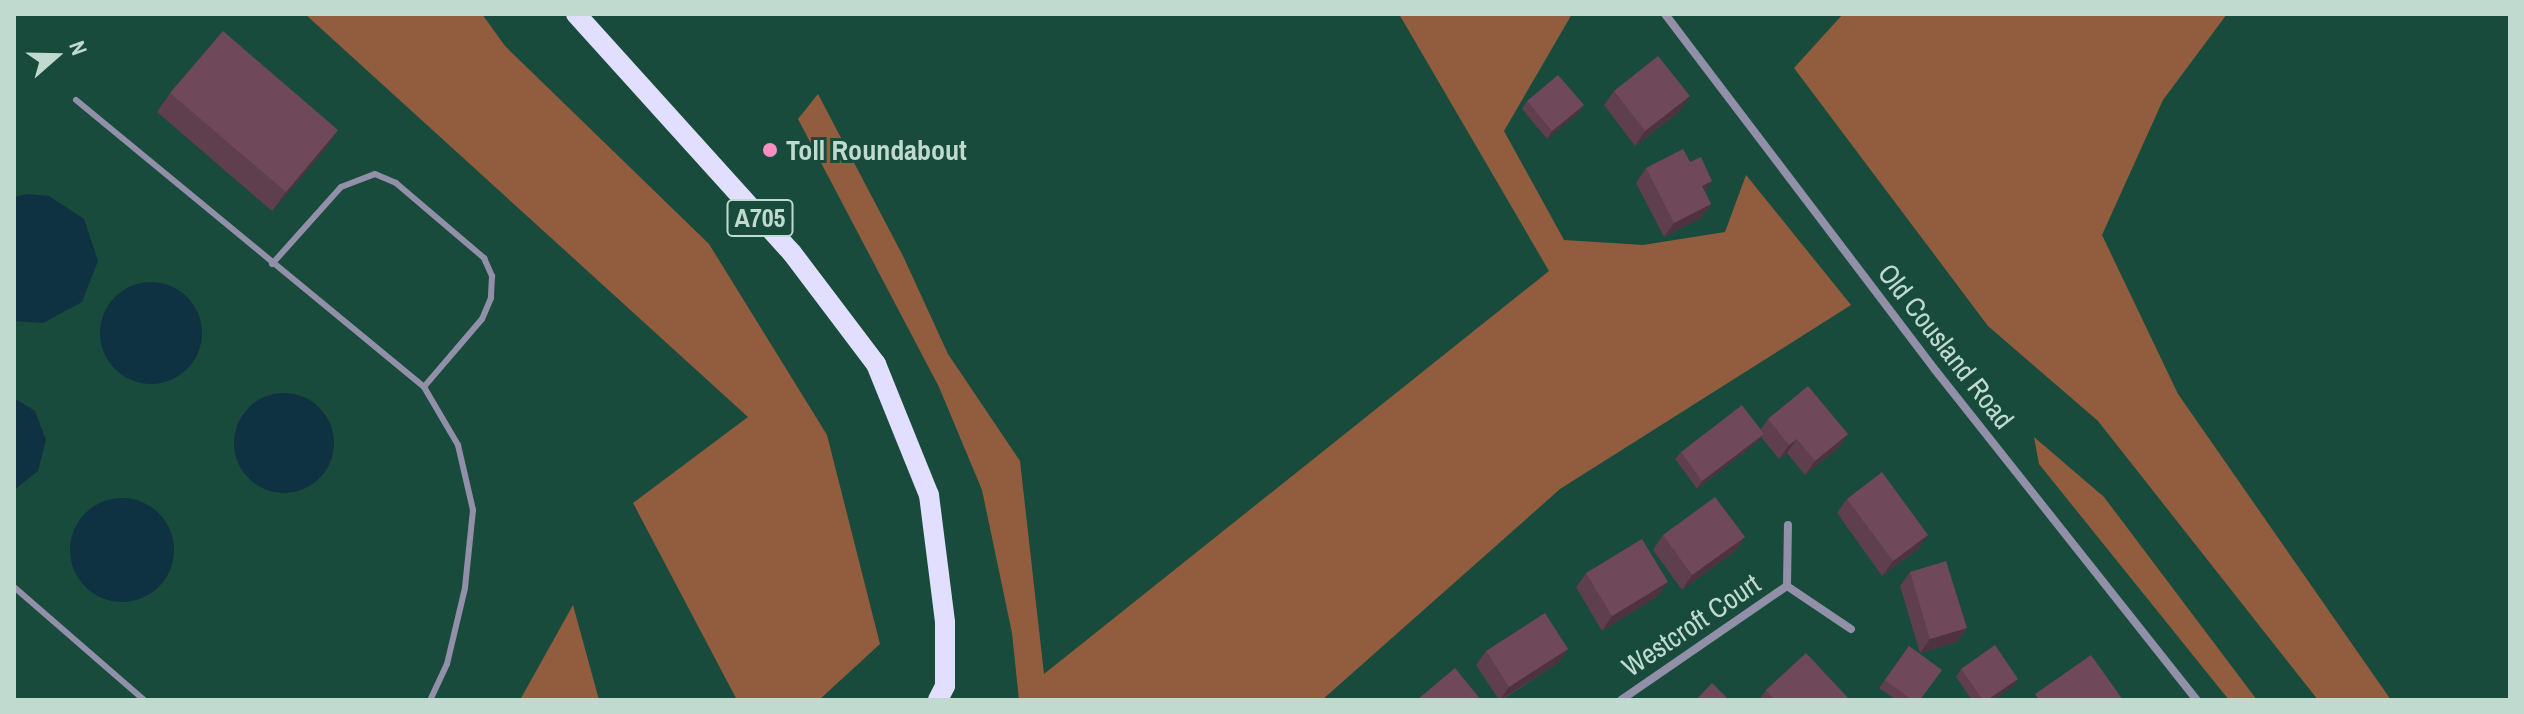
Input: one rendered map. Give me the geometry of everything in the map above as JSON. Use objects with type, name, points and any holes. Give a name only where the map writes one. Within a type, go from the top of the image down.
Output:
[{"type":"main road","name":"A705","points":[[576,14],[792,253],[876,364],[929,495],[943,597],[945,695]]},
{"type":"street","name":"Old Cousland Road","points":[[1665,14],[1936,371],[2197,700]]},
{"type":"street","name":"Westcroft Court","points":[[1787,586],[1788,525]]},
{"type":"street","name":"Westcroft Court","points":[[1787,586],[1851,629]]},
{"type":"street","name":"Westcroft Court","points":[[1621,700],[1787,586]]},
{"type":"lane","points":[[76,100],[424,387],[458,445],[473,510],[465,588],[447,664],[430,700]]},
{"type":"lane","points":[[272,264],[341,187],[375,174],[396,183],[484,258],[492,276],[491,298],[482,319],[424,387]]},
{"type":"lane","points":[[14,587],[144,700]]},
{"type":"shaded area","points":[[305,14],[482,14],[505,46],[709,244],[827,435],[880,644],[819,700],[737,700],[633,503],[748,417]]},
{"type":"shaded area","points":[[1399,14],[1572,14],[1504,131],[1564,240],[1643,245],[1725,232],[1746,175],[1851,305],[1560,489],[1322,700],[1019,700],[1012,633],[982,490],[939,387],[798,119],[818,94],[903,256],[948,354],[1020,461],[1044,674],[1549,271]]},
{"type":"shaded area","points":[[1843,14],[2227,14],[2163,100],[2102,235],[2178,394],[2391,700],[2318,700],[2098,421],[1988,326],[1794,68]]},
{"type":"shaded area","points":[[2034,437],[2104,497],[2257,700],[2229,700],[2039,464]]},
{"type":"shaded area","points":[[573,605],[599,700],[520,700]]},
{"type":"water","points":[[28,194],[49,196],[84,219],[98,261],[82,302],[43,323],[14,321],[14,197]]},
{"type":"water","points":[[151,282],[170,286],[187,297],[198,314],[202,333],[198,352],[187,369],[170,380],[151,384],[132,380],[115,369],[104,352],[100,333],[104,314],[115,297],[132,286]]},
{"type":"water","points":[[284,393],[303,397],[320,407],[330,424],[334,443],[330,462],[320,479],[303,489],[284,493],[265,489],[248,479],[238,462],[234,443],[238,424],[248,407],[265,397]]},
{"type":"water","points":[[14,398],[35,411],[46,440],[38,471],[14,490]]},
{"type":"water","points":[[122,498],[142,502],[159,513],[170,530],[174,550],[170,570],[159,587],[142,598],[122,602],[102,598],[85,587],[74,570],[70,550],[74,530],[85,513],[102,502]]},
{"type":"building","points":[[223,31],[338,130],[286,192],[170,93]]},
{"type":"building","points":[[1658,56],[1690,96],[1645,131],[1614,91]]},
{"type":"building","points":[[1558,75],[1584,105],[1552,131],[1527,101]]},
{"type":"building","points":[[1683,149],[1690,162],[1701,157],[1712,181],[1702,186],[1711,204],[1674,223],[1646,168]]},
{"type":"building","points":[[1808,386],[1848,434],[1815,461],[1797,439],[1789,445],[1768,419]]},
{"type":"building","points":[[1742,405],[1764,434],[1702,481],[1681,452]]},
{"type":"building","points":[[1882,472],[1928,535],[1893,561],[1847,499]]},
{"type":"building","points":[[1715,497],[1745,537],[1692,575],[1663,535]]},
{"type":"building","points":[[1642,539],[1668,582],[1612,616],[1586,573]]},
{"type":"building","points":[[1946,561],[1967,628],[1930,639],[1910,572]]},
{"type":"building","points":[[1545,613],[1568,649],[1509,687],[1486,651]]},
{"type":"building","points":[[1995,645],[2018,679],[1983,700],[1961,669]]},
{"type":"building","points":[[1909,646],[1942,670],[1920,700],[1912,700],[1885,680]]},
{"type":"building","points":[[1806,653],[1850,700],[1774,700],[1766,690]]},
{"type":"building","points":[[2091,655],[2123,700],[2039,700],[2035,694]]},
{"type":"building","points":[[1455,668],[1481,700],[1417,700]]},
{"type":"building","points":[[1712,683],[1729,700],[1696,700]]},
{"type":"place","name":"Toll Roundabout","points":[[770,150]]}]
